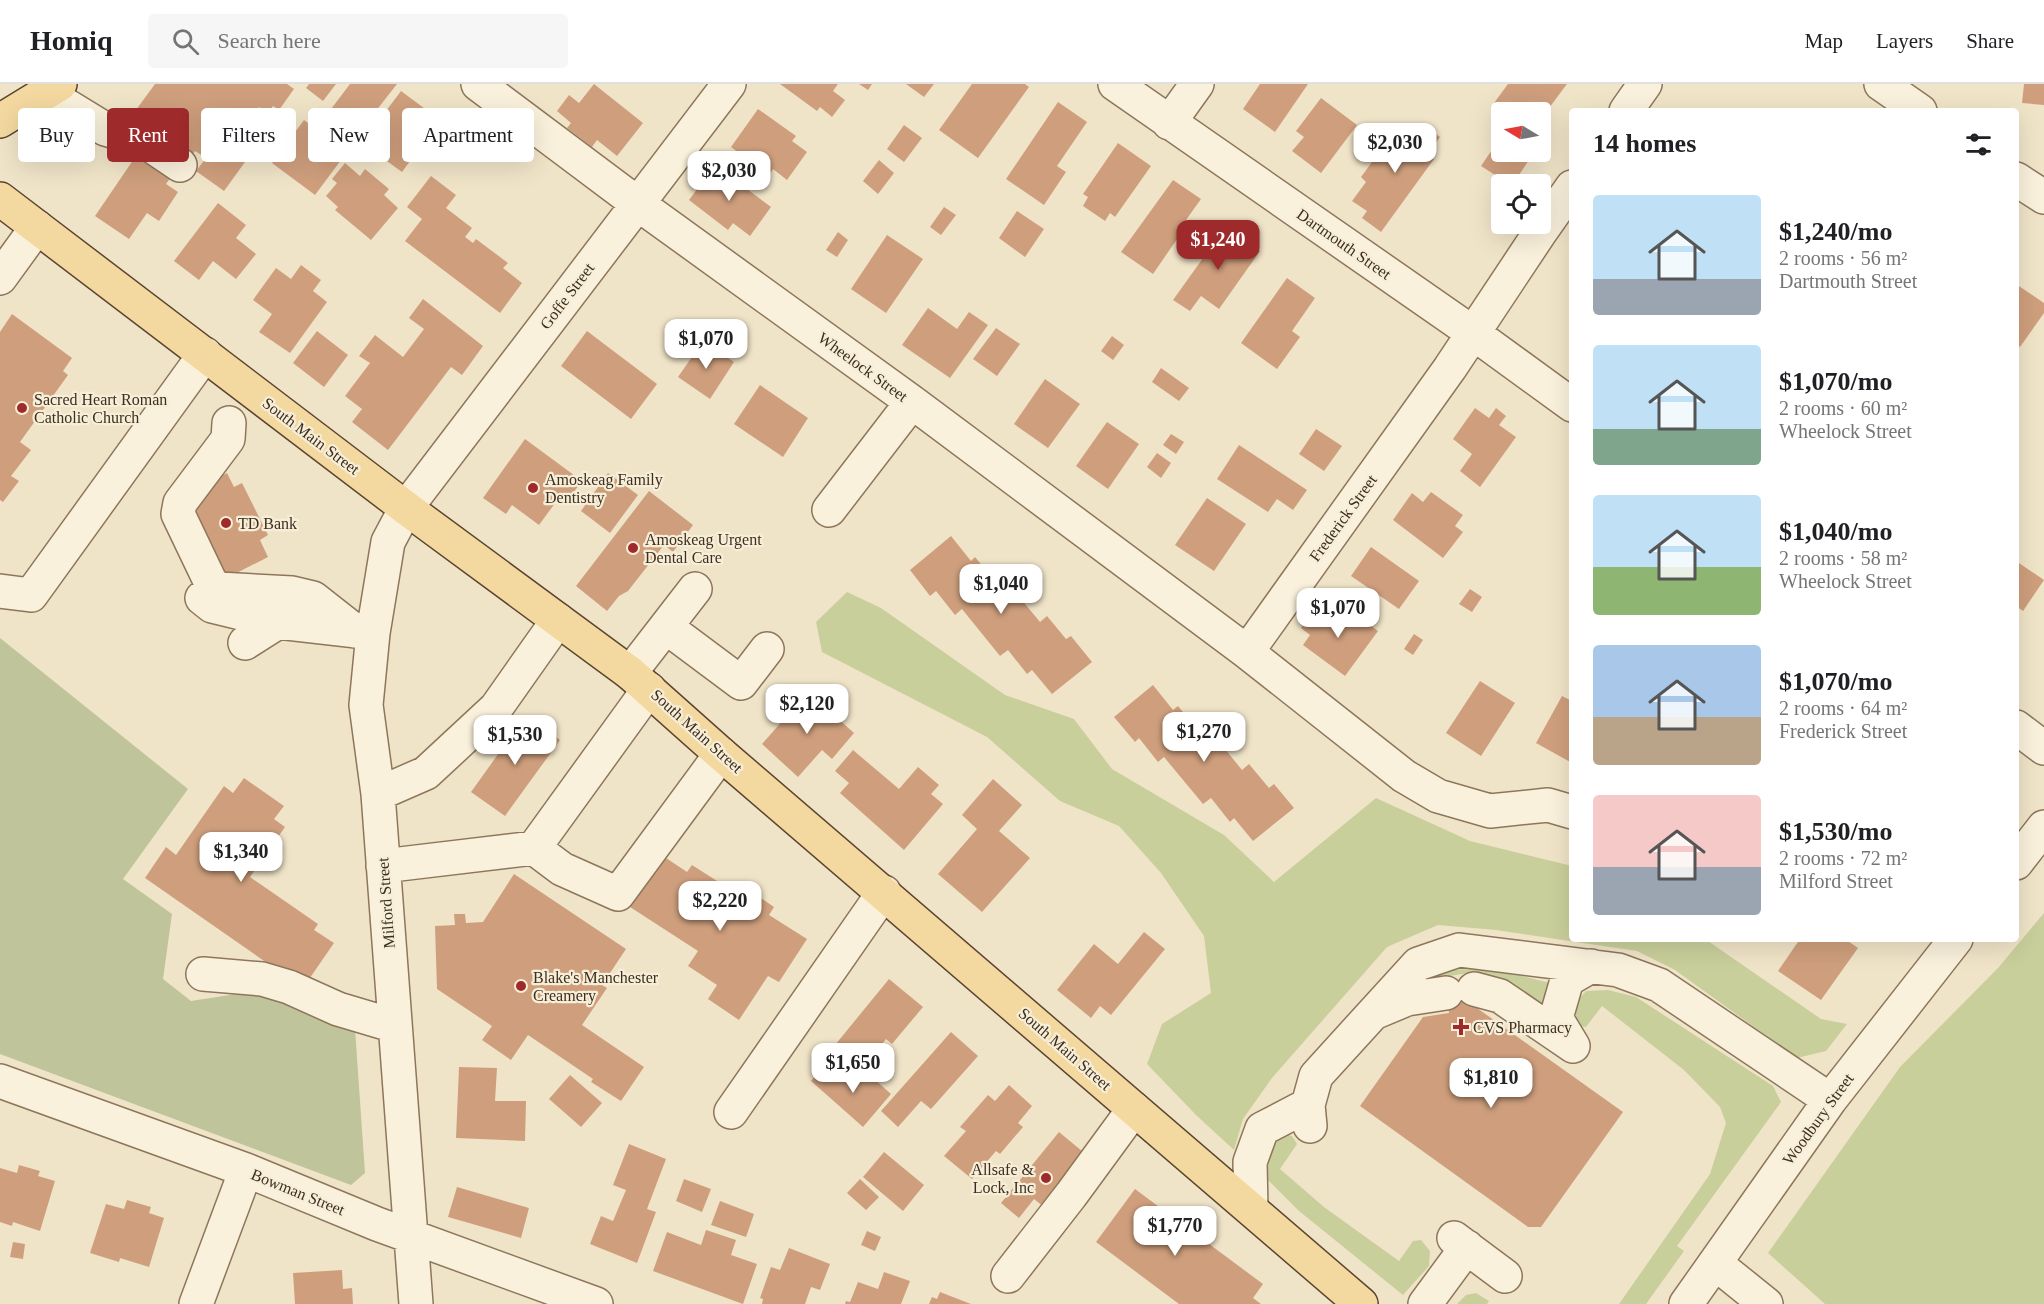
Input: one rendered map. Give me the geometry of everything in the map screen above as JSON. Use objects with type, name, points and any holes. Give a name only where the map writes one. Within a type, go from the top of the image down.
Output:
[{"type":"main road","points":[[0,121],[53,88]]},
{"type":"main road","name":"South Main Street","points":[[0,199],[406,508],[640,681],[721,754],[1361,1304]]},
{"type":"street","name":"Wheelock Street","points":[[478,84],[638,204],[912,402],[1247,652]]},
{"type":"street","name":"Goffe Street","points":[[406,508],[729,84]]},
{"type":"street","name":"Dartmouth Street","points":[[1115,84],[1473,333],[1569,403]]},
{"type":"street","points":[[1169,123],[1197,84]]},
{"type":"street","points":[[1628,108],[1645,84]]},
{"type":"street","points":[[1881,84],[1916,108]]},
{"type":"street","points":[[53,88],[105,129],[143,140],[180,165]]},
{"type":"street","points":[[2019,181],[2044,197]]},
{"type":"street","name":"Frederick Street","points":[[1247,652],[1450,368],[1569,191]]},
{"type":"street","points":[[0,278],[37,227]]},
{"type":"street","points":[[0,591],[31,595],[205,354]]},
{"type":"street","points":[[253,391],[229,423],[213,429],[169,491],[162,508],[165,526],[201,598],[212,606],[278,622],[364,632]]},
{"type":"street","points":[[829,510],[912,402]]},
{"type":"street","points":[[229,423],[228,439],[180,502],[178,514],[211,583],[219,589],[292,593],[313,598],[364,632]]},
{"type":"street","name":"Milford Street","points":[[406,508],[388,542],[364,632],[366,705],[378,794],[416,1304]]},
{"type":"street","points":[[534,848],[640,681],[666,627],[695,589]]},
{"type":"street","points":[[378,794],[426,773],[496,708],[558,620]]},
{"type":"street","points":[[245,643],[278,622]]},
{"type":"street","points":[[666,627],[741,683],[767,649]]},
{"type":"street","points":[[1247,652],[1404,776],[1438,796],[1490,811],[1548,805],[1569,811]]},
{"type":"street","points":[[2019,729],[2044,748]]},
{"type":"street","points":[[383,866],[534,848],[562,869],[618,894],[721,754]]},
{"type":"street","points":[[2019,858],[2044,827]]},
{"type":"street","points":[[731,1112],[884,892]]},
{"type":"street","name":"Woodbury Street","points":[[1686,1304],[1830,1100],[1954,942]]},
{"type":"street","points":[[1251,1209],[1250,1162],[1262,1128],[1309,1115],[1316,1076],[1374,1012],[1418,964],[1459,950],[1618,970],[1659,985],[1830,1100]]},
{"type":"street","points":[[1374,1012],[1407,999],[1460,991],[1500,996],[1573,1046],[1556,1018],[1567,980],[1590,966]]},
{"type":"street","points":[[203,974],[262,979],[289,987],[338,1009],[395,1026]]},
{"type":"street","name":"Bowman Street","points":[[0,1081],[246,1170],[377,1224],[596,1304]]},
{"type":"street","points":[[1008,1276],[1071,1195],[1134,1108]]},
{"type":"street","points":[[196,1304],[246,1170]]},
{"type":"street","points":[[1425,1304],[1460,1242],[1505,1276]]},
{"type":"street","points":[[1715,1263],[1766,1304]]},
{"type":"green space","points":[[847,592],[881,608],[1005,695],[1074,719],[1112,769],[1224,835],[1274,882],[1376,798],[1470,841],[1569,865],[1569,941],[1496,930],[1438,925],[1387,947],[1272,1078],[1243,1119],[1234,1150],[1196,1115],[1147,1064],[1162,1024],[1211,993],[1204,936],[1161,873],[1119,826],[1060,801],[987,737],[822,652],[816,622]]},
{"type":"green space","points":[[0,638],[188,789],[123,879],[172,914],[163,979],[191,1001],[236,994],[289,999],[355,1029],[365,1173],[351,1185],[0,1054]]},
{"type":"green space","points":[[2044,913],[2044,1304],[1825,1304],[1768,1253],[1900,1067],[1998,968]]},
{"type":"green space","points":[[1577,942],[1709,942],[1821,1019],[1847,1024],[1826,1051],[1797,1058],[1675,970],[1637,951]]},
{"type":"green space","points":[[1449,970],[1506,972],[1550,983],[1540,1006],[1493,976],[1471,973],[1433,978]]},
{"type":"green space","points":[[1608,990],[1636,997],[1773,1086],[1781,1102],[1677,1246],[1684,1251],[1646,1304],[1619,1304],[1710,1174],[1726,1123],[1720,1107],[1684,1070],[1602,1006],[1586,1027],[1577,1026],[1574,1005],[1586,991]]},
{"type":"green space","points":[[1283,1133],[1292,1136],[1297,1144],[1280,1169],[1324,1207],[1399,1261],[1413,1241],[1421,1240],[1430,1251],[1429,1266],[1403,1295],[1299,1211],[1267,1179],[1270,1154]]},
{"type":"green space","points":[[1476,1293],[1489,1301],[1487,1304],[1457,1304],[1466,1295]]},
{"type":"building","points":[[155,84],[287,84],[294,89],[280,108],[273,106],[272,108],[201,108],[201,155],[195,151],[192,155],[189,153],[189,108],[137,108]]},
{"type":"building","points":[[309,84],[336,84],[323,101],[306,88]]},
{"type":"building","points":[[350,84],[397,84],[378,108],[332,108]]},
{"type":"building","points":[[594,84],[643,123],[617,156],[597,140],[592,147],[567,128],[571,123],[557,111],[569,95],[579,103]]},
{"type":"building","points":[[780,84],[838,84],[833,91],[845,100],[832,117],[820,107],[817,111]]},
{"type":"building","points":[[859,84],[872,84],[868,90]]},
{"type":"building","points":[[906,84],[934,84],[924,97]]},
{"type":"building","points":[[972,84],[1025,84],[1029,87],[978,158],[939,130]]},
{"type":"building","points":[[1260,84],[1308,84],[1275,132],[1243,109]]},
{"type":"building","points":[[1508,84],[1567,84],[1551,105],[1551,102],[1495,102]]},
{"type":"building","points":[[2024,84],[2044,84],[2044,105],[2022,103]]},
{"type":"building","points":[[401,91],[424,108],[402,108],[402,162],[409,162],[402,172],[388,162],[388,108]]},
{"type":"building","points":[[1321,98],[1357,125],[1321,173],[1292,151],[1304,137],[1296,131]]},
{"type":"building","points":[[1058,102],[1087,122],[1057,166],[1066,172],[1044,205],[1006,179]]},
{"type":"building","points":[[758,109],[796,136],[792,141],[807,152],[787,180],[773,169],[769,175],[731,147]]},
{"type":"building","points":[[304,120],[308,123],[308,162],[340,162],[315,195],[272,163],[296,162],[296,131]]},
{"type":"building","points":[[1400,124],[1417,137],[1424,126],[1440,137],[1428,154],[1434,159],[1381,232],[1362,218],[1367,211],[1352,201],[1366,182],[1361,177]]},
{"type":"building","points":[[904,125],[922,138],[904,162],[887,149]]},
{"type":"building","points":[[1118,143],[1151,166],[1115,217],[1110,213],[1105,221],[1083,206],[1088,197],[1083,194]]},
{"type":"building","points":[[1491,151],[1491,162],[1528,162],[1520,174],[1493,174],[1481,166]]},
{"type":"building","points":[[879,160],[894,173],[878,194],[863,181]]},
{"type":"building","points":[[132,162],[156,162],[173,174],[166,184],[178,192],[159,221],[147,213],[129,239],[95,216]]},
{"type":"building","points":[[203,162],[245,162],[224,191],[196,171]]},
{"type":"building","points":[[345,163],[360,176],[365,169],[389,189],[384,195],[398,208],[371,240],[335,210],[338,207],[326,196],[337,183],[332,179]]},
{"type":"building","points":[[715,165],[771,207],[750,236],[733,223],[728,230],[689,200]]},
{"type":"building","points":[[431,176],[456,195],[446,208],[472,228],[465,237],[473,243],[476,239],[508,263],[503,268],[522,283],[500,313],[405,241],[422,219],[407,207]]},
{"type":"building","points":[[1173,180],[1201,199],[1181,227],[1184,229],[1153,274],[1121,252]]},
{"type":"building","points":[[218,203],[246,225],[236,238],[256,254],[236,279],[213,261],[199,280],[174,261]]},
{"type":"building","points":[[944,207],[956,215],[941,235],[930,227]]},
{"type":"building","points":[[1017,211],[1044,229],[1025,257],[999,238]]},
{"type":"building","points":[[1226,226],[1260,251],[1219,309],[1201,296],[1190,311],[1173,300]]},
{"type":"building","points":[[838,232],[848,240],[837,257],[826,250]]},
{"type":"building","points":[[887,235],[923,259],[886,313],[851,289]]},
{"type":"building","points":[[301,265],[321,280],[313,291],[327,302],[290,353],[259,332],[272,314],[253,300],[276,268],[291,279]]},
{"type":"building","points":[[1287,278],[1315,298],[1292,331],[1300,337],[1277,369],[1241,343]]},
{"type":"building","points":[[2019,286],[2044,303],[2044,313],[2020,347]]},
{"type":"building","points":[[423,299],[483,346],[462,375],[451,367],[388,450],[352,422],[362,409],[345,396],[370,363],[359,356],[375,335],[403,357],[424,329],[409,318]]},
{"type":"building","points":[[928,308],[957,329],[969,312],[988,325],[950,378],[902,345]]},
{"type":"building","name":"Sacred Heart Roman Catholic Church","points":[[12,314],[72,358],[63,371],[68,375],[20,442],[31,450],[11,476],[19,481],[3,502],[0,500],[0,332]]},
{"type":"building","points":[[996,328],[1020,344],[997,376],[973,359]]},
{"type":"building","points":[[317,331],[348,355],[324,387],[293,363]]},
{"type":"building","points":[[587,331],[657,384],[631,419],[561,366]]},
{"type":"building","points":[[1112,336],[1124,345],[1113,360],[1101,351]]},
{"type":"building","points":[[703,341],[734,362],[710,399],[678,377]]},
{"type":"building","points":[[1161,368],[1189,388],[1179,401],[1152,382]]},
{"type":"building","points":[[1045,379],[1080,404],[1048,448],[1014,424]]},
{"type":"building","points":[[760,385],[808,418],[783,457],[734,424]]},
{"type":"building","points":[[1475,408],[1489,418],[1496,408],[1506,416],[1499,425],[1516,437],[1480,487],[1460,471],[1472,454],[1453,439]]},
{"type":"building","points":[[1107,422],[1139,444],[1108,489],[1076,466]]},
{"type":"building","points":[[1316,429],[1342,446],[1324,471],[1299,454]]},
{"type":"building","points":[[1171,434],[1184,442],[1176,454],[1163,445]]},
{"type":"building","name":"Amoskeag Family Dentistry","points":[[525,439],[582,481],[567,501],[561,495],[539,525],[512,505],[506,514],[483,498]]},
{"type":"building","points":[[1239,445],[1307,490],[1293,510],[1277,499],[1268,512],[1217,479]]},
{"type":"building","points":[[1157,453],[1171,463],[1161,478],[1147,467]]},
{"type":"building","name":"TD Bank","points":[[227,473],[234,487],[242,483],[268,535],[260,540],[268,557],[219,582],[183,512],[203,485]]},
{"type":"building","points":[[608,473],[638,495],[610,533],[581,511]]},
{"type":"building","name":"Amoskeag Urgent Dental Care","points":[[649,491],[693,525],[673,552],[664,545],[628,591],[619,596],[607,611],[576,586]]},
{"type":"building","points":[[1431,492],[1463,515],[1455,526],[1463,532],[1443,558],[1393,520],[1412,493],[1423,502]]},
{"type":"building","points":[[1207,498],[1246,524],[1214,571],[1175,545]]},
{"type":"building","points":[[951,536],[971,561],[975,557],[995,581],[1001,575],[1040,622],[1047,616],[1066,639],[1071,636],[1092,662],[1052,694],[1032,670],[1027,674],[1008,650],[1000,656],[962,609],[955,615],[936,591],[930,596],[910,570]]},
{"type":"building","points":[[1371,547],[1419,581],[1399,609],[1351,576]]},
{"type":"building","points":[[2019,563],[2044,580],[2023,611],[2019,608]]},
{"type":"building","points":[[1470,589],[1482,597],[1472,612],[1459,604]]},
{"type":"building","points":[[1316,608],[1337,623],[1347,608],[1378,631],[1345,676],[1303,645],[1310,635],[1301,628]]},
{"type":"building","points":[[1414,634],[1423,640],[1413,655],[1404,649]]},
{"type":"building","points":[[1480,681],[1515,703],[1481,756],[1446,733]]},
{"type":"building","points":[[1153,685],[1173,710],[1178,706],[1197,729],[1204,723],[1242,770],[1249,764],[1269,788],[1274,784],[1294,808],[1253,841],[1234,818],[1230,822],[1211,798],[1203,804],[1164,757],[1158,762],[1139,738],[1135,742],[1114,717]]},
{"type":"building","points":[[808,692],[854,733],[832,759],[822,750],[798,777],[762,744]]},
{"type":"building","points":[[1562,696],[1569,700],[1569,761],[1536,743]]},
{"type":"building","points":[[524,718],[539,730],[542,726],[560,740],[505,816],[471,792]]},
{"type":"building","points":[[853,750],[899,789],[918,767],[939,785],[931,794],[943,804],[904,850],[840,793],[849,783],[835,771]]},
{"type":"building","points":[[244,778],[284,806],[274,819],[285,827],[250,877],[318,924],[314,930],[334,943],[303,988],[145,878],[166,847],[176,855],[224,786],[233,793]]},
{"type":"building","points":[[993,779],[1022,805],[999,831],[1030,858],[982,912],[938,874],[977,829],[962,815]]},
{"type":"building","points":[[663,856],[687,872],[692,865],[750,902],[755,894],[774,907],[769,915],[807,939],[779,982],[768,976],[739,1020],[708,999],[717,985],[688,966],[698,951],[630,907]]},
{"type":"building","name":"Blake's Manchester Creamery","points":[[514,874],[626,949],[602,985],[607,988],[582,1025],[644,1067],[621,1101],[591,1082],[593,1079],[528,1035],[511,1060],[482,1040],[492,1026],[437,989],[435,926],[455,925],[454,914],[465,914],[466,923],[483,922]]},
{"type":"building","points":[[1144,932],[1165,949],[1111,1015],[1100,1006],[1091,1018],[1057,990],[1094,944],[1118,964]]},
{"type":"building","points":[[1798,942],[1849,942],[1858,948],[1821,1000],[1778,971]]},
{"type":"building","name":"CVS Pharmacy","points":[[1472,978],[1477,1008],[1623,1112],[1541,1227],[1528,1227],[1360,1106],[1423,1017],[1449,1013],[1444,983]]},
{"type":"building","points":[[889,979],[923,1007],[892,1044],[886,1039],[856,1077],[841,1065],[848,1056],[835,1045]]},
{"type":"building","points":[[951,1032],[978,1056],[931,1109],[921,1101],[898,1127],[881,1111]]},
{"type":"building","points":[[824,1066],[838,1079],[844,1072],[854,1082],[864,1070],[891,1094],[863,1127],[811,1081]]},
{"type":"building","points":[[459,1067],[497,1068],[495,1101],[526,1101],[525,1141],[456,1138]]},
{"type":"building","points":[[570,1075],[602,1103],[581,1127],[549,1099]]},
{"type":"building","points":[[1009,1085],[1032,1106],[1018,1123],[1023,1127],[1000,1154],[996,1151],[972,1179],[944,1156],[966,1131],[960,1127],[988,1095],[995,1101]]},
{"type":"building","name":"Allsafe & Lock, Inc","points":[[1059,1132],[1088,1156],[1045,1208],[1034,1199],[1019,1218],[1001,1203]]},
{"type":"building","points":[[629,1144],[666,1159],[647,1209],[656,1212],[637,1263],[590,1244],[601,1216],[613,1221],[626,1190],[613,1185]]},
{"type":"building","points":[[884,1152],[924,1185],[903,1211],[863,1177]]},
{"type":"building","points":[[19,1165],[40,1171],[38,1176],[55,1181],[40,1231],[13,1222],[12,1226],[0,1222],[0,1168],[17,1173]]},
{"type":"building","points":[[684,1179],[711,1189],[702,1212],[676,1201]]},
{"type":"building","points":[[860,1179],[879,1197],[866,1210],[847,1193]]},
{"type":"building","points":[[457,1187],[529,1208],[521,1238],[448,1217]]},
{"type":"building","points":[[1135,1189],[1263,1284],[1253,1298],[1261,1304],[1179,1304],[1096,1242]]},
{"type":"building","points":[[127,1200],[151,1207],[149,1213],[164,1218],[149,1267],[120,1258],[119,1262],[90,1253],[106,1204],[124,1209]]},
{"type":"building","points":[[720,1201],[754,1214],[746,1237],[711,1225]]},
{"type":"building","points":[[706,1230],[736,1240],[731,1255],[757,1264],[743,1304],[653,1271],[667,1232],[701,1245]]},
{"type":"building","points":[[867,1231],[881,1237],[875,1251],[861,1245]]},
{"type":"building","points":[[13,1242],[25,1244],[23,1259],[10,1257]]},
{"type":"building","points":[[789,1248],[830,1264],[820,1290],[811,1287],[805,1304],[762,1304],[763,1299],[760,1298],[771,1267],[780,1270]]},
{"type":"building","points":[[342,1270],[343,1289],[352,1288],[353,1304],[295,1304],[293,1273]]},
{"type":"building","points":[[884,1272],[910,1281],[901,1304],[845,1304],[846,1301],[850,1302],[858,1282],[878,1289]]},
{"type":"building","points":[[940,1292],[971,1304],[929,1304],[932,1297],[937,1299]]},
{"type":"place","name":"Sacred Heart Roman Catholic Church","points":[[22,408]]},
{"type":"place","name":"Amoskeag Family Dentistry","points":[[533,488]]},
{"type":"place","name":"TD Bank","points":[[226,523]]},
{"type":"place","name":"Amoskeag Urgent Dental Care","points":[[633,548]]},
{"type":"place","name":"Blake's Manchester Creamery","points":[[521,986]]},
{"type":"place","name":"CVS Pharmacy","points":[[1461,1027]]},
{"type":"place","name":"Allsafe & Lock, Inc","points":[[1046,1178]]}]
